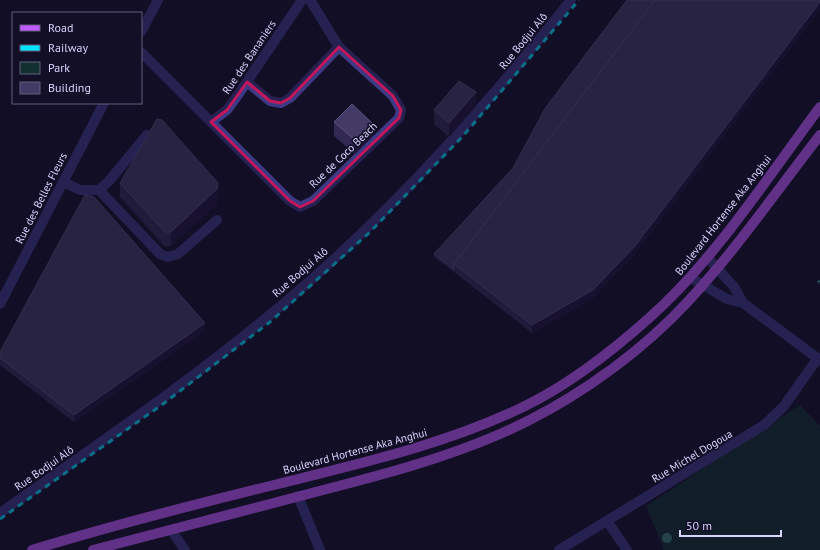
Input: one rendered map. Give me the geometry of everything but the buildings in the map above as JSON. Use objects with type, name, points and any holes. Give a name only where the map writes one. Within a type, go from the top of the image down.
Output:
[{"type":"main road","name":"Boulevard Hortense Aka Anghui","points":[[32,550],[200,503],[384,458],[443,439],[494,420],[552,391],[607,354],[650,318],[691,278],[820,107]]},
{"type":"main road","points":[[93,550],[437,458],[499,435],[544,413],[577,393],[643,343],[671,318],[718,267],[820,135]]},
{"type":"street","points":[[142,30],[158,0]]},
{"type":"street","name":"Rue des Bananiers","points":[[211,122],[227,110],[302,0]]},
{"type":"street","name":"Rue de Coco Beach","points":[[142,53],[290,201],[300,207],[313,201],[399,118],[401,110],[393,96],[339,47],[310,0]]},
{"type":"street","name":"Rue Bodjui Alô","points":[[0,513],[199,372],[310,281],[352,242],[426,168],[507,80],[571,0]]},
{"type":"street","points":[[247,82],[270,101],[280,103],[290,98],[339,47]]},
{"type":"street","name":"Rue des Belles Fleurs","points":[[0,304],[103,104]]},
{"type":"street","points":[[63,182],[80,190],[99,190],[109,181],[147,135]]},
{"type":"street","points":[[99,190],[160,254],[168,257],[178,254],[217,220]]},
{"type":"street","points":[[707,257],[718,267],[735,288],[743,303]]},
{"type":"street","points":[[691,278],[702,286],[727,299],[743,303],[819,359]]},
{"type":"street","name":"Rue Michel Dogoua","points":[[559,550],[764,425],[784,406],[819,359]]},
{"type":"street","points":[[298,496],[320,550]]},
{"type":"street","points":[[607,521],[627,550]]},
{"type":"street","points":[[171,530],[185,550]]},
{"type":"highlighted area","points":[[339,47],[393,96],[401,110],[399,118],[313,201],[300,207],[290,201],[211,122],[227,110],[247,82],[270,101],[281,103],[290,98]]},
{"type":"green space","points":[[800,405],[820,426],[820,550],[664,550],[646,506]]},
{"type":"railway","points":[[0,519],[163,404],[270,322],[370,232],[463,136],[579,0]]}]
